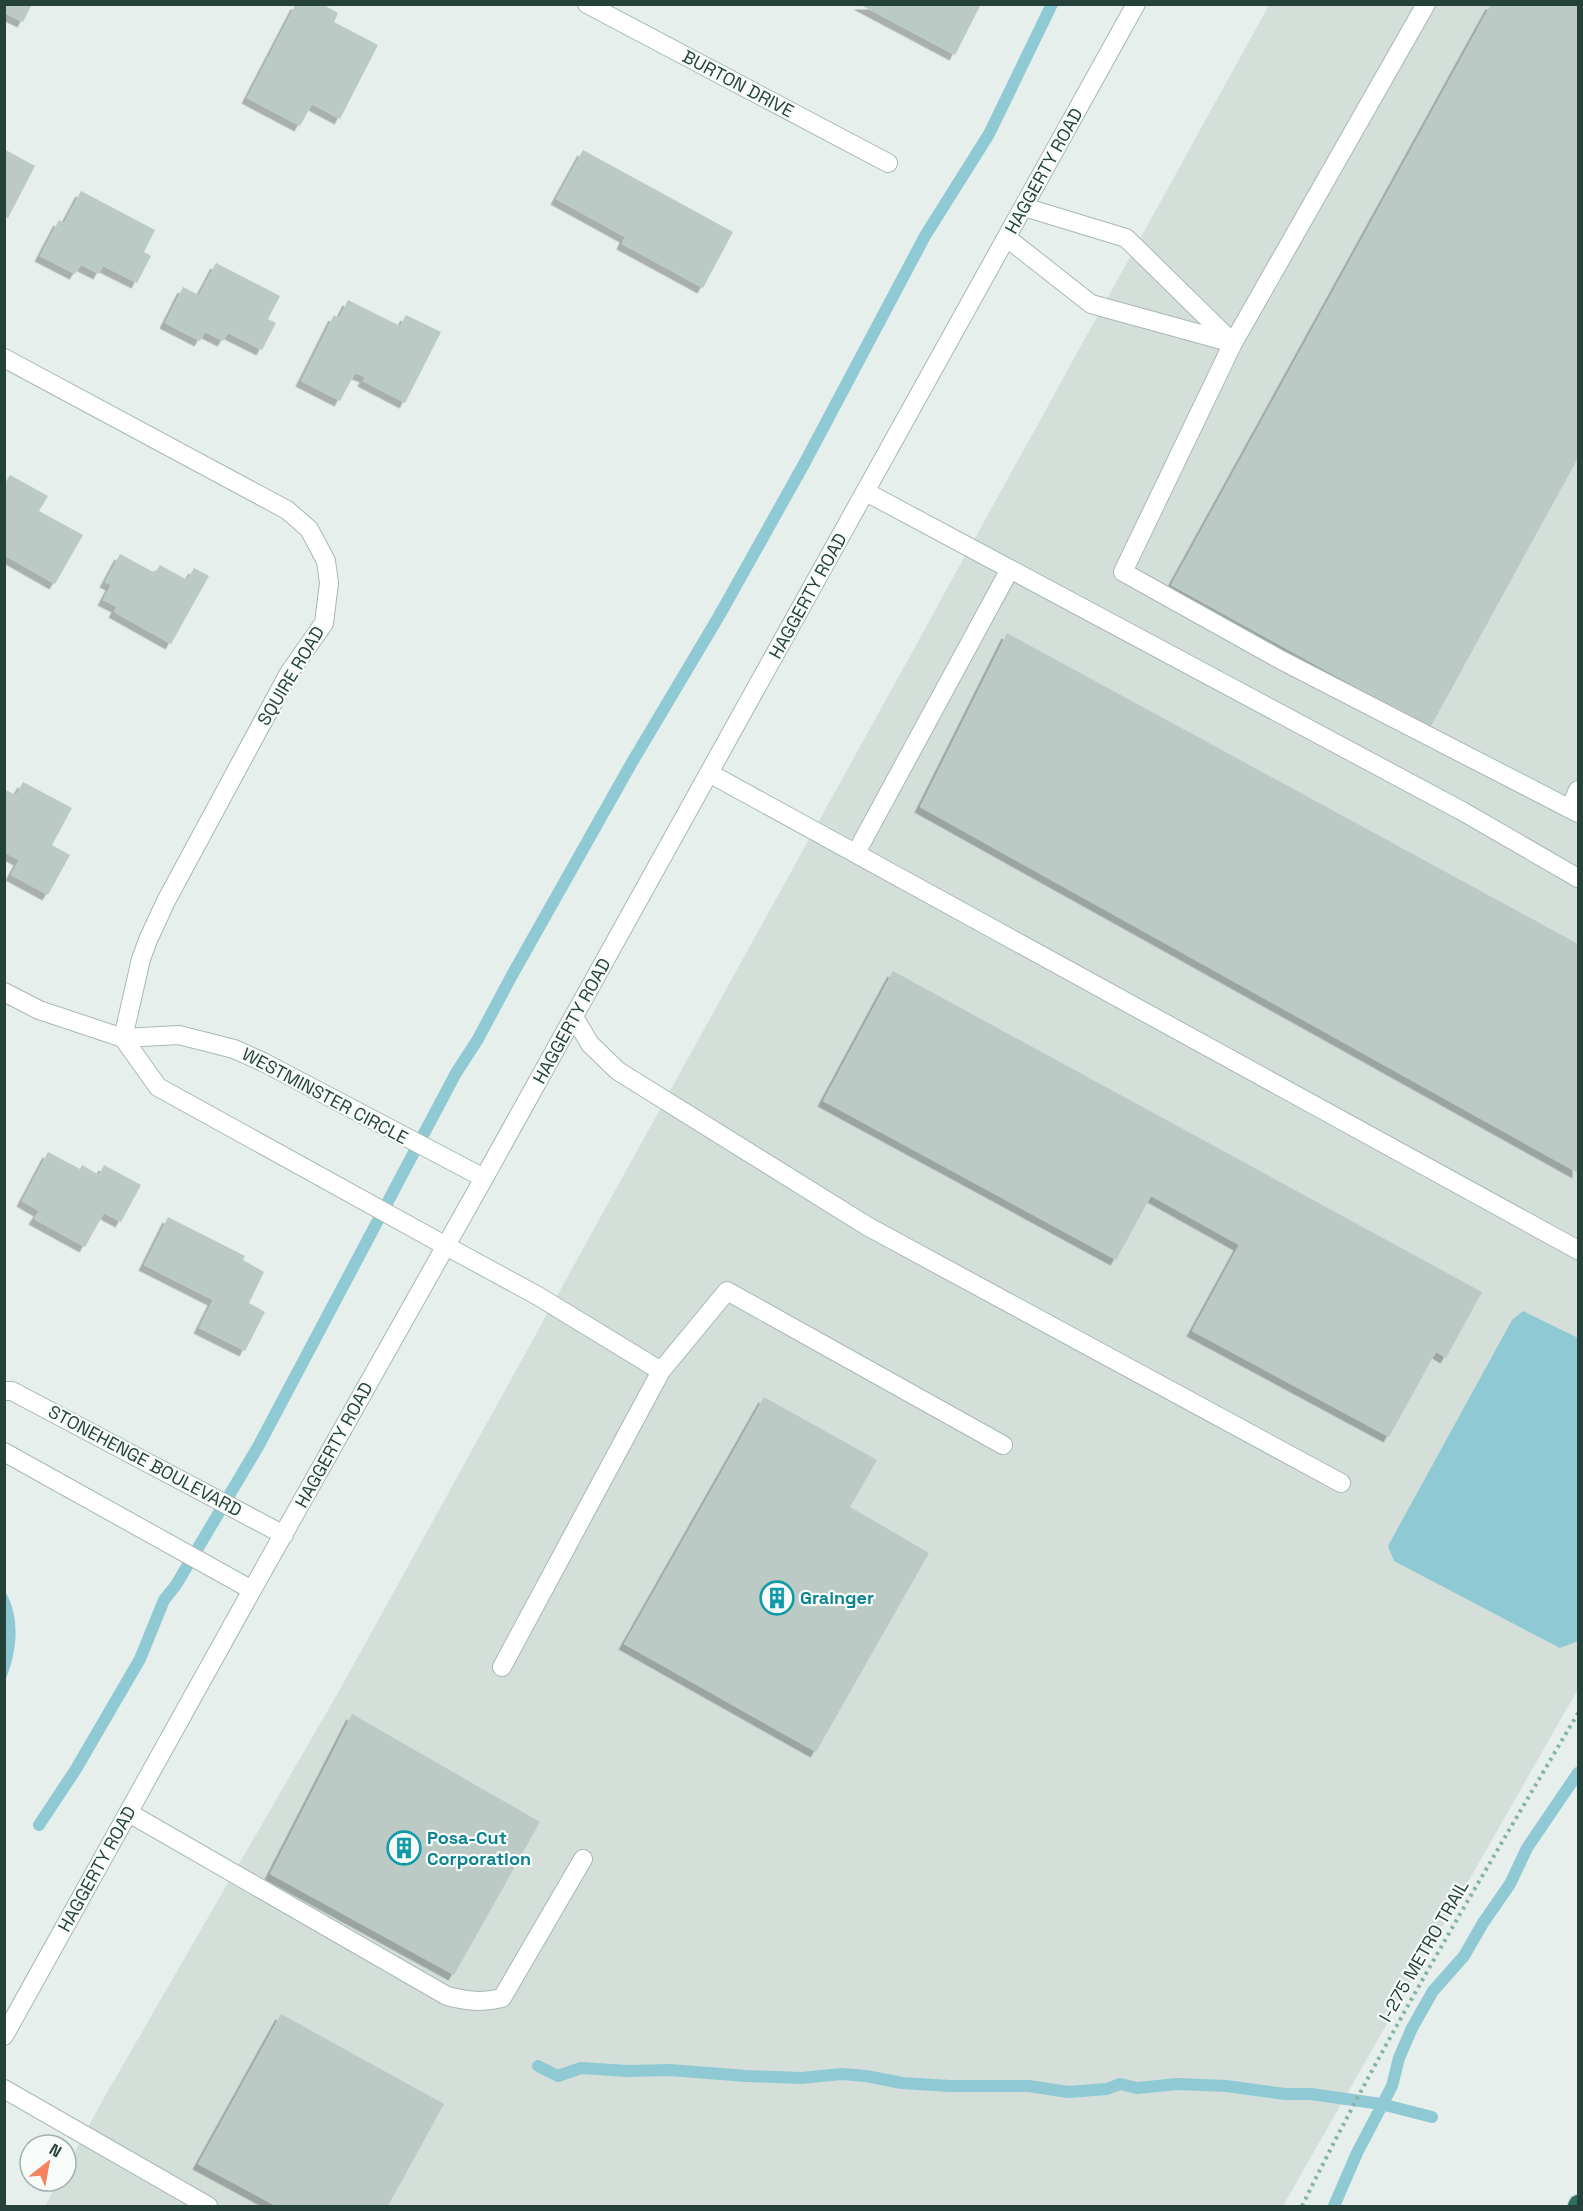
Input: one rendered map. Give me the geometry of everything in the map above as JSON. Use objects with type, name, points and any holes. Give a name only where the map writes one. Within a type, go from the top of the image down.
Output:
[{"type":"street","name":"BURTON DRIVE","points":[[587,4],[888,163]]},
{"type":"street","name":"HAGGERTY ROAD","points":[[4,2036],[574,1017],[1136,4]]},
{"type":"street","points":[[1426,4],[1233,344],[1123,572],[1281,660],[1574,811],[1578,790]]},
{"type":"street","points":[[1024,207],[1126,238],[1233,344]]},
{"type":"street","points":[[1007,238],[1091,304],[1233,344]]},
{"type":"street","name":"SQUIRE ROAD","points":[[4,358],[287,510],[309,529],[326,561],[329,583],[324,623],[289,673],[166,901],[141,959],[123,1038]]},
{"type":"street","points":[[866,492],[1462,811],[1578,878]]},
{"type":"street","points":[[856,853],[1010,569]]},
{"type":"street","points":[[709,773],[1578,1250]]},
{"type":"street","name":"WESTMINSTER CIRCLE","points":[[4,992],[39,1010],[123,1038],[179,1035],[234,1048],[484,1178]]},
{"type":"street","points":[[574,1017],[590,1044],[618,1071],[867,1226],[1341,1483]]},
{"type":"street","points":[[123,1038],[158,1087],[538,1296],[662,1371]]},
{"type":"street","points":[[502,1667],[662,1371],[727,1291],[1003,1445]]},
{"type":"street","name":"STONEHENGE BOULEVARD","points":[[4,1391],[12,1391],[284,1535]]},
{"type":"street","points":[[4,1452],[252,1590]]},
{"type":"street","points":[[129,1813],[447,1996],[484,2003],[502,1998],[583,1859]]},
{"type":"street","points":[[4,2089],[208,2206]]},
{"type":"path","name":"I-275 METRO TRAIL","points":[[1302,2206],[1361,2090],[1490,1862],[1578,1713]]},
{"type":"shaded area","points":[[1269,5],[1578,5],[1578,1689],[1283,2206],[45,2206],[52,2193],[78,2193],[78,2146],[343,1684]]},
{"type":"water","points":[[1523,1311],[1578,1338],[1578,1641],[1560,1648],[1394,1561],[1388,1546],[1512,1320]]},
{"type":"water","points":[[5,1591],[13,1613],[16,1636],[5,1681]]},
{"type":"building","points":[[4,4],[32,4],[23,22],[4,13]]},
{"type":"building","points":[[296,4],[322,4],[338,13],[334,22],[378,45],[340,119],[312,104],[300,126],[247,98]]},
{"type":"building","points":[[859,4],[981,4],[955,55]]},
{"type":"building","points":[[1491,4],[1578,4],[1578,458],[1430,728],[1171,585]]},
{"type":"building","points":[[4,149],[35,166],[8,218],[4,217]]},
{"type":"building","points":[[583,150],[733,232],[703,288],[622,244],[625,237],[556,199]]},
{"type":"building","points":[[81,191],[155,230],[144,252],[151,256],[137,283],[103,266],[99,274],[81,265],[75,274],[40,256],[59,220],[64,223]]},
{"type":"building","points":[[216,263],[280,296],[268,319],[276,323],[262,350],[228,333],[223,341],[205,332],[200,341],[165,323],[183,287],[199,295]]},
{"type":"building","points":[[348,300],[400,326],[406,315],[441,332],[405,403],[363,381],[365,377],[355,373],[340,401],[301,381],[334,315],[339,318]]},
{"type":"building","points":[[10,475],[48,496],[39,511],[83,535],[55,584],[4,555],[4,485]]},
{"type":"building","points":[[120,554],[155,573],[160,565],[187,580],[194,568],[209,576],[171,644],[114,612],[117,607],[103,600],[111,585],[105,582]]},
{"type":"building","points":[[1007,633],[1578,944],[1578,1173],[920,807]]},
{"type":"building","points":[[23,782],[72,808],[52,845],[70,855],[48,895],[11,875],[19,860],[4,852],[4,789],[16,795]]},
{"type":"building","points":[[893,971],[1482,1292],[1446,1358],[1436,1352],[1389,1437],[1192,1331],[1239,1245],[1151,1196],[1116,1260],[823,1101]]},
{"type":"building","points":[[48,1152],[80,1169],[82,1165],[99,1175],[104,1165],[141,1185],[121,1222],[104,1213],[85,1247],[34,1219],[39,1211],[22,1201]]},
{"type":"building","points":[[168,1217],[245,1256],[243,1260],[264,1272],[249,1303],[265,1312],[245,1351],[199,1328],[213,1300],[144,1265]]},
{"type":"building","name":"Grainger","points":[[764,1397],[877,1460],[850,1507],[929,1553],[816,1752],[624,1644]]},
{"type":"building","name":"Posa-Cut Corporation","points":[[352,1714],[540,1822],[454,1975],[270,1874]]},
{"type":"building","points":[[281,2014],[444,2104],[388,2206],[276,2206],[198,2164]]},
{"type":"waterway","points":[[39,1825],[76,1769],[140,1659],[164,1600],[176,1585],[259,1445],[456,1073],[478,1039],[631,764],[719,616],[804,464],[925,236],[989,134],[1052,4]]},
{"type":"waterway","points":[[1334,2206],[1357,2153],[1392,2086],[1399,2058],[1412,2028],[1433,1991],[1464,1956],[1510,1884],[1527,1848],[1578,1773]]},
{"type":"waterway","points":[[538,2066],[558,2076],[581,2068],[627,2071],[670,2070],[801,2078],[842,2074],[902,2083],[950,2086],[1029,2086],[1068,2092],[1107,2089],[1120,2084],[1137,2088],[1178,2084],[1226,2086],[1285,2094],[1311,2094],[1381,2104],[1432,2117]]},
{"type":"place","name":"Grainger","points":[[777,1598]]},
{"type":"place","name":"Posa-Cut Corporation","points":[[404,1848]]}]
